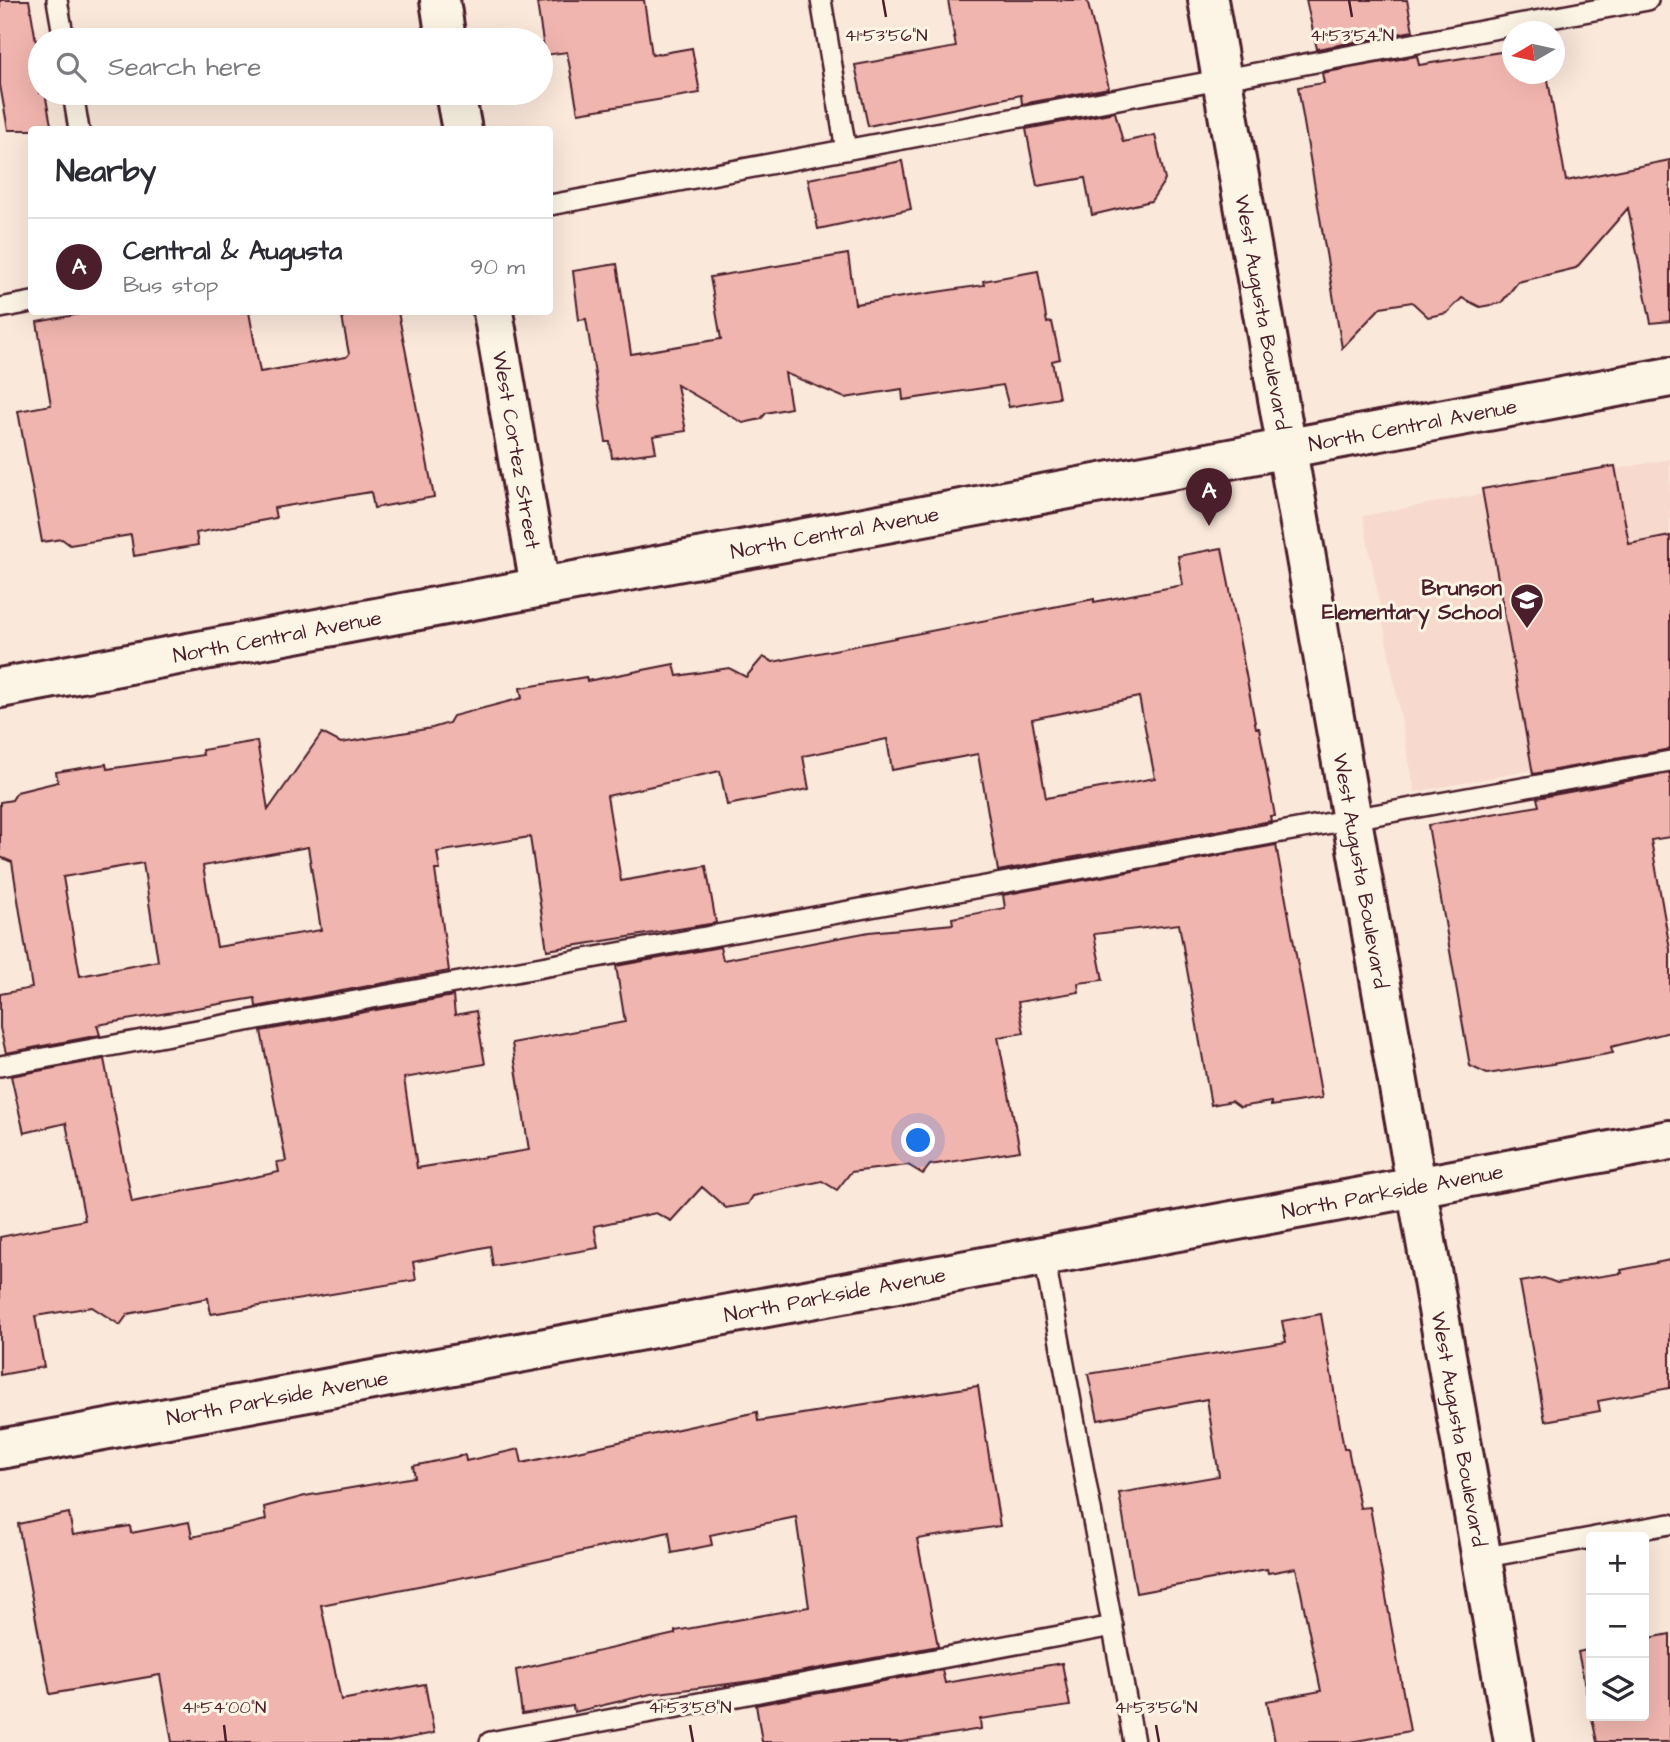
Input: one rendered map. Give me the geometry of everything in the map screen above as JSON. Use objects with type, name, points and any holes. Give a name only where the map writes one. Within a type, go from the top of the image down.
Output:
[{"type":"street","points":[[440,0],[444,28]]},
{"type":"street","name":"West Augusta Boulevard","points":[[1208,0],[1514,1742]]},
{"type":"street","points":[[457,105],[461,126]]},
{"type":"street","name":"West Cortez Street","points":[[494,315],[540,587]]},
{"type":"street","name":"North Central Avenue","points":[[0,688],[1670,377]]},
{"type":"street","name":"North Parkside Avenue","points":[[0,1449],[1670,1140]]},
{"type":"lane","points":[[57,0],[62,28]]},
{"type":"lane","points":[[821,0],[846,150]]},
{"type":"lane","points":[[553,204],[1222,79],[1590,5],[1648,0]]},
{"type":"lane","points":[[75,105],[78,126]]},
{"type":"lane","points":[[0,308],[28,303]]},
{"type":"lane","points":[[0,1066],[1670,761]]},
{"type":"lane","points":[[1044,1256],[1134,1742]]},
{"type":"lane","points":[[1626,1532],[1670,1524]]},
{"type":"lane","points":[[1481,1558],[1586,1539]]},
{"type":"lane","points":[[490,1742],[1113,1626]]},
{"type":"shaded area","name":"Brunson Elementary School","points":[[1670,459],[1670,744],[1415,792],[1363,516]]},
{"type":"building","points":[[0,0],[29,0],[34,28],[28,28],[28,105],[47,105],[51,126],[28,126],[28,130],[8,130],[0,85]]},
{"type":"building","points":[[564,0],[644,0],[652,55],[692,48],[700,93],[578,113],[567,52],[553,54],[553,28],[541,28],[537,3]]},
{"type":"building","points":[[948,0],[1087,0],[1109,88],[1022,104],[1021,95],[868,126],[855,65],[956,47]]},
{"type":"building","points":[[1306,0],[1407,0],[1413,31],[1317,49]]},
{"type":"building","points":[[1502,52],[1502,84],[1549,84],[1566,181],[1670,160],[1670,321],[1651,323],[1628,208],[1576,268],[1518,282],[1501,303],[1480,307],[1462,298],[1447,313],[1428,317],[1412,302],[1381,307],[1342,348],[1298,87],[1324,83],[1322,73],[1417,56],[1419,65]]},
{"type":"building","points":[[1115,112],[1123,142],[1155,135],[1165,180],[1151,201],[1092,215],[1085,178],[1037,186],[1026,129]]},
{"type":"building","points":[[902,161],[911,209],[818,229],[808,179]]},
{"type":"building","points":[[848,254],[855,304],[984,285],[983,281],[1038,271],[1047,323],[1052,322],[1060,359],[1052,361],[1059,398],[1009,407],[1003,385],[903,400],[902,389],[845,398],[785,373],[791,408],[766,413],[761,419],[743,423],[677,385],[686,431],[653,436],[656,452],[612,458],[610,442],[606,442],[586,319],[579,320],[573,271],[617,264],[631,354],[721,339],[710,277]]},
{"type":"building","points":[[75,315],[250,315],[260,372],[346,357],[349,354],[342,315],[399,315],[434,497],[374,508],[371,492],[274,508],[276,518],[196,533],[198,545],[134,556],[131,535],[70,545],[62,539],[42,542],[18,411],[51,405],[37,322]]},
{"type":"building","points":[[1615,466],[1629,544],[1670,536],[1670,749],[1533,774],[1482,489]]},
{"type":"building","points":[[1222,548],[1275,816],[1270,816],[1271,821],[998,871],[978,754],[892,770],[887,739],[803,756],[809,789],[727,805],[720,771],[607,796],[621,881],[706,866],[716,923],[547,950],[530,837],[437,852],[440,870],[435,870],[449,971],[256,1007],[255,998],[97,1025],[100,1035],[6,1053],[0,1028],[0,994],[32,988],[12,862],[0,857],[0,802],[12,800],[17,792],[58,782],[56,772],[106,764],[107,769],[203,755],[202,750],[257,741],[268,810],[322,733],[341,743],[432,728],[449,723],[453,716],[522,698],[520,688],[586,677],[587,681],[674,664],[677,676],[729,668],[746,677],[763,657],[773,662],[1094,599],[1094,602],[1183,585],[1178,556]],"holes":[[[1139,697],[1155,778],[1046,798],[1032,719]],[[308,847],[321,930],[217,947],[203,866]],[[143,863],[158,961],[80,976],[63,877]]]},
{"type":"building","points":[[1670,773],[1670,837],[1651,840],[1670,949],[1670,1032],[1611,1047],[1613,1053],[1552,1064],[1487,1074],[1470,1066],[1428,825],[1539,806],[1537,798]]},
{"type":"building","points":[[1276,845],[1322,1098],[1271,1106],[1271,1102],[1240,1107],[1232,1101],[1211,1105],[1179,924],[1094,934],[1103,980],[1078,983],[1079,992],[1018,1002],[1024,1033],[998,1037],[1020,1151],[930,1165],[923,1174],[908,1165],[851,1172],[837,1190],[822,1181],[753,1196],[748,1204],[726,1208],[702,1187],[671,1221],[656,1213],[594,1226],[598,1248],[493,1266],[490,1246],[413,1262],[416,1280],[211,1314],[208,1298],[128,1314],[120,1325],[92,1307],[35,1316],[44,1367],[0,1375],[0,1237],[85,1220],[66,1123],[24,1133],[11,1076],[104,1059],[132,1202],[279,1172],[277,1162],[286,1161],[261,1031],[453,996],[455,1015],[476,1011],[485,1064],[404,1078],[417,1168],[529,1150],[512,1043],[625,1022],[616,966],[720,947],[723,960],[869,932],[953,924],[952,918],[1005,908],[1003,895]]},
{"type":"building","points":[[1670,1260],[1670,1388],[1598,1401],[1600,1411],[1545,1421],[1520,1282],[1544,1278],[1557,1283],[1622,1273],[1621,1270]]},
{"type":"building","points":[[1321,1314],[1344,1449],[1348,1449],[1360,1508],[1370,1507],[1410,1731],[1351,1742],[1275,1742],[1267,1701],[1321,1691],[1296,1568],[1268,1573],[1267,1569],[1136,1593],[1119,1493],[1219,1476],[1207,1399],[1098,1420],[1088,1374],[1286,1342],[1282,1321]]},
{"type":"building","points":[[978,1386],[1000,1526],[917,1539],[938,1646],[752,1681],[651,1694],[574,1712],[573,1706],[522,1714],[516,1670],[675,1634],[675,1631],[809,1607],[796,1517],[710,1535],[712,1545],[672,1553],[669,1532],[485,1573],[321,1605],[341,1700],[425,1684],[434,1733],[389,1742],[172,1742],[160,1675],[50,1694],[18,1524],[69,1513],[73,1535],[130,1526],[131,1533],[189,1522],[192,1537],[266,1520],[264,1507],[305,1496],[415,1477],[413,1466],[465,1455],[466,1461],[519,1449],[522,1463],[757,1412],[758,1421]]},
{"type":"building","points":[[1670,1634],[1670,1742],[1597,1742],[1593,1721],[1649,1721],[1649,1638]]},
{"type":"building","points":[[1586,1650],[1586,1690],[1578,1652]]},
{"type":"building","points":[[1062,1663],[1070,1706],[980,1719],[981,1729],[901,1742],[762,1742],[756,1705],[942,1670],[945,1683]]},
{"type":"place","name":"Central & Augusta","points":[[1209,526]]},
{"type":"place","name":"Brunson Elementary School","points":[[1527,630]]}]
